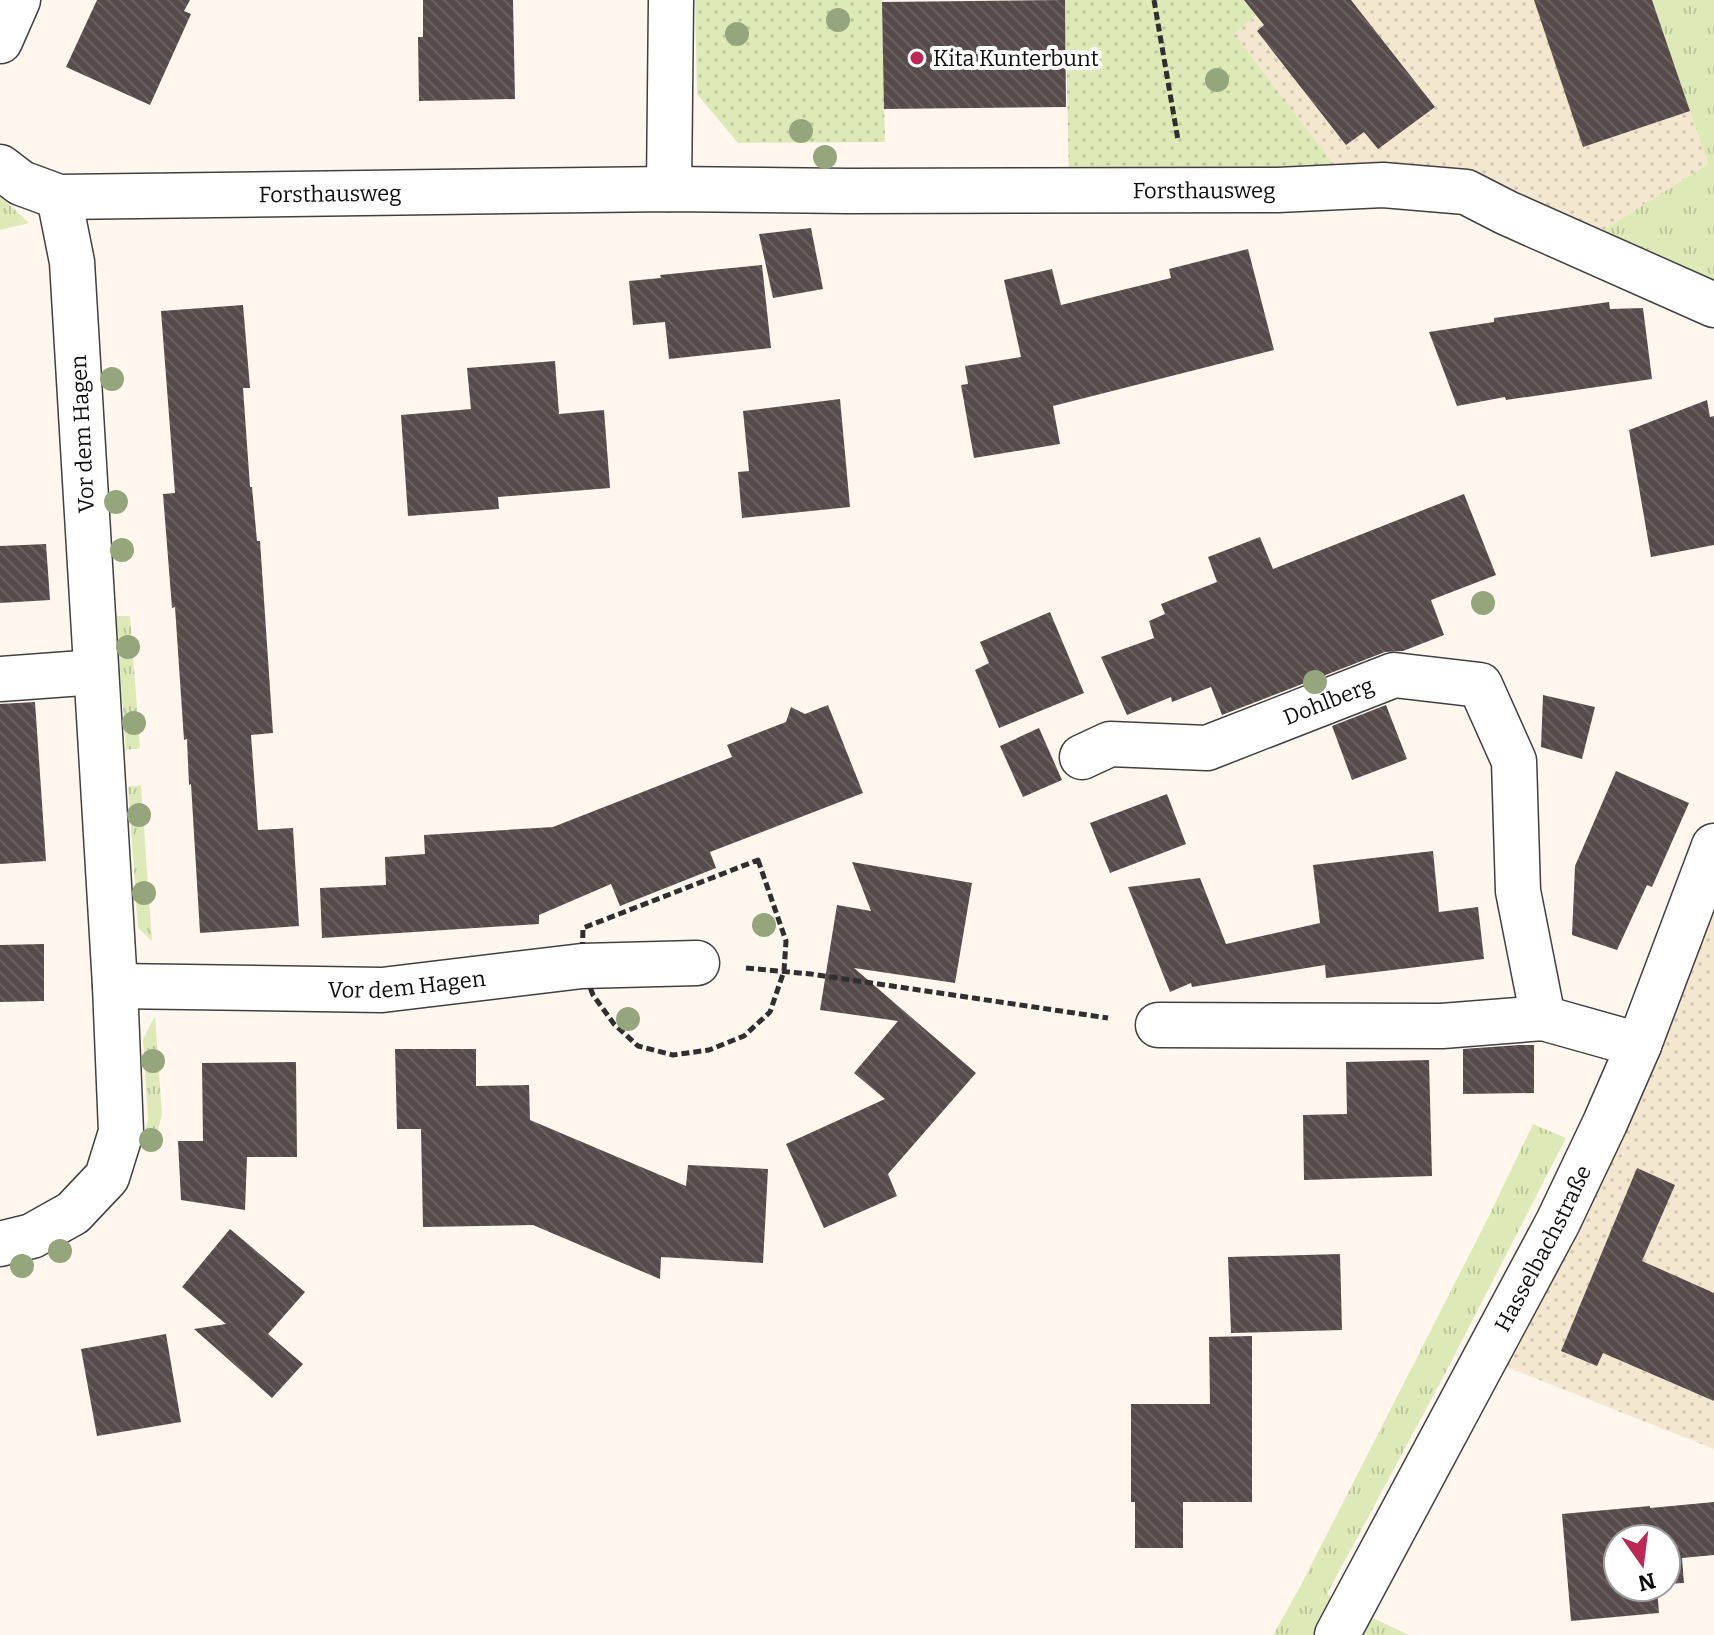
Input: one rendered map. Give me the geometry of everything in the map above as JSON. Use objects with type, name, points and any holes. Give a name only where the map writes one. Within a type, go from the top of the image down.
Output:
[{"type":"street","points":[[0,41],[18,0]]},
{"type":"street","points":[[669,189],[671,0]]},
{"type":"street","name":"Forsthausweg","points":[[0,167],[21,183],[59,197],[669,189],[1278,190],[1383,185],[1466,192],[1714,305]]},
{"type":"street","name":"Vor dem Hagen","points":[[0,1244],[32,1236],[73,1213],[107,1177],[121,1132],[72,262],[59,197]]},
{"type":"street","points":[[0,679],[96,672]]},
{"type":"street","name":"Dohlberg","points":[[1082,757],[1110,744],[1207,748],[1394,675],[1480,685],[1514,761],[1518,891],[1543,1018]]},
{"type":"street","name":"Hasselbachstraße","points":[[1337,1635],[1558,1222],[1639,1045],[1714,846]]},
{"type":"street","name":"Vor dem Hagen","points":[[115,986],[382,990],[582,966],[697,963]]},
{"type":"street","points":[[1158,1025],[1442,1026],[1543,1018],[1639,1045]]},
{"type":"path","points":[[1154,0],[1186,188]]},
{"type":"path","points":[[697,963],[811,974],[1158,1025]]},
{"type":"shaded area","points":[[1250,0],[1652,0],[1708,164],[1586,241],[1347,182],[1233,34],[1259,14]]},
{"type":"shaded area","points":[[1714,862],[1714,1449],[1492,1361]]},
{"type":"green space","points":[[695,0],[882,0],[885,142],[738,143],[697,94]]},
{"type":"green space","points":[[1065,0],[1250,0],[1259,13],[1234,34],[1347,182],[1069,182]]},
{"type":"green space","points":[[1652,0],[1714,0],[1714,297],[1586,241],[1708,164]]},
{"type":"green space","points":[[0,196],[29,223],[0,230]]},
{"type":"green space","points":[[116,616],[130,616],[140,748],[126,750]]},
{"type":"green space","points":[[141,785],[152,941],[138,928],[128,787]]},
{"type":"green space","points":[[155,1016],[162,1114],[153,1149],[141,1146],[148,1119],[143,1039]]},
{"type":"green space","points":[[1533,1124],[1566,1138],[1327,1594],[1409,1635],[1273,1635],[1488,1218]]},
{"type":"building","points":[[97,0],[190,0],[184,11],[191,14],[150,105],[66,67]]},
{"type":"building","points":[[423,0],[513,0],[515,99],[419,101],[418,37],[423,37]]},
{"type":"building","points":[[1065,0],[1066,107],[884,109],[882,2]]},
{"type":"building","points":[[1244,0],[1351,0],[1435,107],[1378,149],[1364,132],[1346,145],[1257,31],[1264,25]]},
{"type":"building","points":[[1534,0],[1652,0],[1690,111],[1583,147]]},
{"type":"building","points":[[811,228],[823,289],[773,298],[759,234]]},
{"type":"building","points":[[1248,249],[1274,350],[1053,406],[1060,444],[974,458],[961,385],[968,384],[965,366],[1021,357],[1004,280],[1052,269],[1061,305],[1171,278],[1169,269]]},
{"type":"building","points":[[762,265],[771,348],[669,359],[665,322],[633,325],[629,281]]},
{"type":"building","points":[[1609,302],[1610,309],[1643,308],[1652,379],[1457,406],[1429,332],[1494,322],[1494,318]]},
{"type":"building","points":[[243,305],[250,388],[243,388],[250,487],[257,541],[260,541],[273,733],[251,735],[258,830],[293,828],[299,926],[200,933],[191,784],[187,739],[184,740],[163,494],[175,493],[161,311]]},
{"type":"building","points":[[555,361],[559,414],[604,410],[610,488],[498,497],[499,509],[408,516],[401,415],[471,409],[467,368]]},
{"type":"building","points":[[840,399],[850,507],[742,518],[738,472],[749,471],[743,411]]},
{"type":"building","points":[[1707,400],[1710,417],[1714,416],[1714,545],[1651,557],[1629,430]]},
{"type":"building","points":[[1464,494],[1496,575],[1431,600],[1444,635],[1403,651],[1385,652],[1222,715],[1211,687],[1172,702],[1171,697],[1127,715],[1101,657],[1154,638],[1149,621],[1165,614],[1161,604],[1217,582],[1208,557],[1260,537],[1273,569]]},
{"type":"building","points":[[46,544],[50,600],[0,603],[0,546]]},
{"type":"building","points":[[1050,612],[1084,693],[999,728],[975,670],[989,663],[980,642]]},
{"type":"building","points":[[1543,695],[1595,707],[1582,759],[1541,747]]},
{"type":"building","points":[[35,702],[46,861],[0,864],[0,704]]},
{"type":"building","points":[[828,705],[863,793],[710,852],[716,868],[620,906],[611,884],[539,915],[539,924],[322,938],[320,888],[386,885],[385,857],[425,854],[424,835],[553,827],[732,757],[727,745],[786,722],[791,707],[805,714]]},
{"type":"building","points":[[1386,705],[1407,759],[1352,780],[1332,726]]},
{"type":"building","points":[[1039,728],[1062,780],[1023,797],[1000,746]]},
{"type":"building","points":[[1616,771],[1689,803],[1652,887],[1647,885],[1617,950],[1572,935],[1575,866]]},
{"type":"building","points":[[1167,794],[1186,844],[1110,873],[1090,823]]},
{"type":"building","points":[[1433,851],[1439,912],[1478,907],[1484,959],[1326,978],[1325,965],[1192,987],[1191,983],[1170,992],[1128,887],[1200,878],[1226,944],[1320,923],[1313,865]]},
{"type":"building","points":[[852,862],[972,883],[955,983],[854,968],[976,1073],[888,1174],[897,1196],[824,1228],[786,1144],[885,1099],[854,1073],[898,1021],[820,1010],[837,905],[871,911]]},
{"type":"building","points":[[44,944],[44,1001],[0,1002],[0,945]]},
{"type":"building","points":[[1534,1045],[1534,1093],[1463,1094],[1463,1049]]},
{"type":"building","points":[[395,1049],[476,1049],[476,1086],[529,1085],[530,1120],[686,1186],[688,1165],[768,1169],[763,1263],[661,1257],[660,1279],[533,1225],[423,1227],[421,1129],[397,1129]]},
{"type":"building","points":[[1429,1060],[1432,1176],[1304,1180],[1303,1115],[1347,1114],[1346,1062]]},
{"type":"building","points":[[296,1062],[297,1157],[247,1157],[245,1210],[181,1200],[178,1141],[203,1141],[202,1063]]},
{"type":"building","points":[[1637,1168],[1675,1185],[1642,1261],[1714,1293],[1714,1401],[1603,1353],[1597,1366],[1561,1351]]},
{"type":"building","points":[[230,1229],[305,1292],[268,1334],[303,1364],[272,1398],[194,1329],[226,1324],[182,1287]]},
{"type":"building","points":[[1340,1254],[1342,1330],[1231,1333],[1228,1257]]},
{"type":"building","points":[[166,1334],[181,1422],[97,1436],[81,1349]]},
{"type":"building","points":[[1252,1336],[1252,1502],[1183,1502],[1183,1548],[1135,1548],[1135,1502],[1131,1502],[1131,1404],[1210,1404],[1209,1337]]},
{"type":"building","points":[[1714,1502],[1714,1555],[1682,1558],[1682,1523],[1602,1523],[1602,1603],[1658,1603],[1659,1613],[1571,1621],[1562,1514]]},
{"type":"place","name":"Kita Kunterbunt","points":[[917,58]]}]
